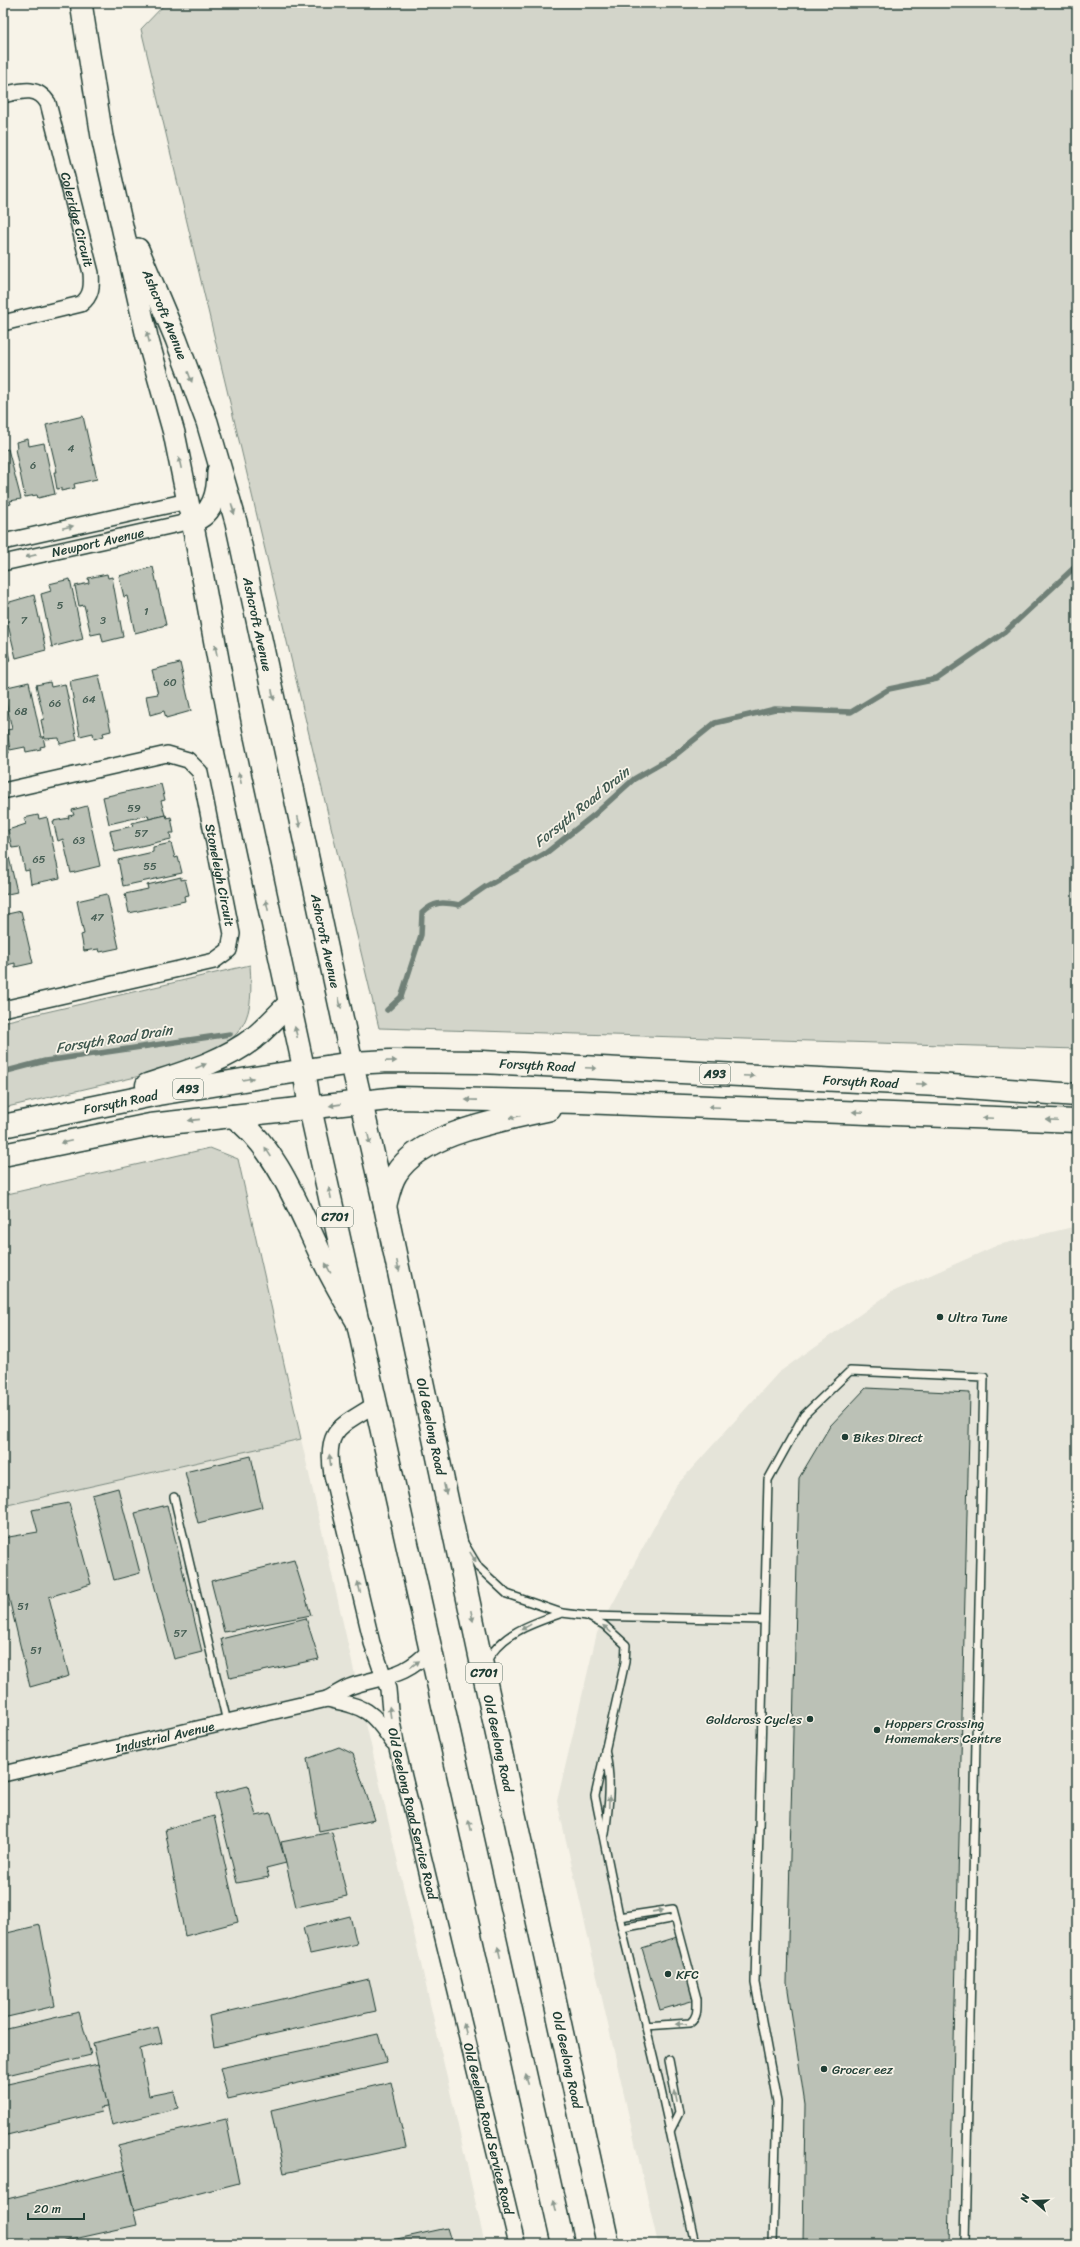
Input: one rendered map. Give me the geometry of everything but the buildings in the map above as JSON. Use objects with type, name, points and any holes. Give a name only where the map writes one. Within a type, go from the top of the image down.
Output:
[{"type":"main road","name":"Ashcroft Avenue","points":[[81,3],[101,129],[147,337],[174,433],[233,741],[304,1070]]},
{"type":"main road","name":"Ashcroft Avenue","points":[[89,51],[94,3]]},
{"type":"main road","name":"Ashcroft Avenue","points":[[117,198],[176,339],[207,422],[236,522],[352,1063]]},
{"type":"main road","points":[[192,521],[203,516],[215,498],[218,482],[218,459]]},
{"type":"main road","points":[[72,1112],[204,1065],[253,1038],[289,1004]]},
{"type":"main road","name":"Forsyth Road","points":[[3,1126],[158,1094],[352,1063],[390,1061],[482,1062],[938,1085],[1077,1095]]},
{"type":"main road","name":"C701","points":[[352,1063],[360,1101]]},
{"type":"main road","name":"C701","points":[[304,1070],[310,1108],[360,1326],[563,2244]]},
{"type":"main road","points":[[3,1155],[150,1125],[398,1098],[580,1102],[1077,1121]]},
{"type":"main road","name":"Old Geelong Road","points":[[360,1101],[385,1206],[483,1670],[608,2244]]},
{"type":"main road","points":[[385,1206],[395,1175],[406,1162],[438,1142],[462,1130],[580,1102]]},
{"type":"main road","points":[[233,1116],[258,1138],[275,1164],[360,1326]]},
{"type":"street","name":"Coleridge Circuit","points":[[3,95],[30,90],[40,93],[48,103],[92,279],[91,291],[86,300],[81,304],[3,323]]},
{"type":"street","name":"Newport Avenue","points":[[3,542],[188,501]]},
{"type":"street","name":"Newport Avenue","points":[[3,563],[192,521]]},
{"type":"street","name":"Stoneleigh Circuit","points":[[3,791],[167,754],[188,760],[200,772],[232,934],[229,950],[214,961],[3,1009]]},
{"type":"street","name":"Old Geelong Road Service Road","points":[[377,1403],[336,1432],[329,1451],[332,1475],[372,1643],[386,1678],[397,1748],[517,2244]]},
{"type":"street","name":"Industrial Avenue","points":[[3,1774],[327,1699],[350,1686],[386,1678],[403,1672],[416,1664],[431,1649]]},
{"type":"street","name":"Industrial Avenue","points":[[327,1699],[359,1706],[377,1719],[397,1748]]},
{"type":"lane","points":[[773,2244],[776,2102],[754,1983],[768,1480],[804,1415],[850,1371],[984,1377],[965,2244]]},
{"type":"lane","points":[[174,1497],[227,1722]]},
{"type":"lane","points":[[452,1524],[480,1568],[507,1594],[562,1613],[587,1616],[764,1620]]},
{"type":"lane","points":[[483,1670],[490,1655],[502,1642],[529,1624],[562,1613]]},
{"type":"lane","points":[[587,1616],[604,1625],[626,1645],[626,1662],[604,1749],[595,1796],[619,1917],[646,2026],[695,2244]]},
{"type":"lane","points":[[604,1749],[610,1768],[609,1809],[604,1841]]},
{"type":"lane","points":[[619,1917],[673,1909],[697,1999],[697,2012],[695,2019],[690,2024],[646,2026]]},
{"type":"lane","points":[[622,1928],[675,1918]]},
{"type":"lane","points":[[669,2060],[679,2113],[670,2131]]},
{"type":"lane","points":[[603,2221],[616,2244]]},
{"type":"shaded area","points":[[166,3],[1077,3],[1077,1049],[379,1028],[141,29]]},
{"type":"shaded area","points":[[250,965],[250,999],[248,1012],[244,1023],[228,1042],[200,1062],[3,1108],[3,1022]]},
{"type":"shaded area","points":[[210,1148],[238,1159],[301,1439],[3,1506],[3,1195]]},
{"type":"shaded area","name":"Hoppers Crossing Homemakers Centre","points":[[1077,1226],[1077,2244],[658,2244],[557,1801],[597,1633],[676,1486],[778,1373],[890,1293],[998,1245]]},
{"type":"shaded area","points":[[301,1439],[485,2244],[3,2244],[3,1506]]},
{"type":"waterway","name":"Forsyth Road Drain","points":[[387,1010],[401,997],[421,935],[422,913],[426,909],[439,903],[459,905],[485,887],[546,853],[594,815],[634,779],[674,756],[715,723],[775,709],[851,712],[889,689],[937,679],[1005,632],[1077,565]]},
{"type":"waterway","name":"Forsyth Road Drain","points":[[3,1072],[45,1061],[230,1034]]},
{"type":"place","name":"Ultra Tune","points":[[940,1317]]},
{"type":"place","name":"Bikes Direct","points":[[845,1437]]},
{"type":"place","name":"Goldcross Cycles","points":[[810,1719]]},
{"type":"place","name":"Hoppers Crossing Homemakers Centre","points":[[877,1730]]},
{"type":"place","name":"KFC","points":[[668,1974]]},
{"type":"place","name":"Grocer eez","points":[[824,2069]]}]
